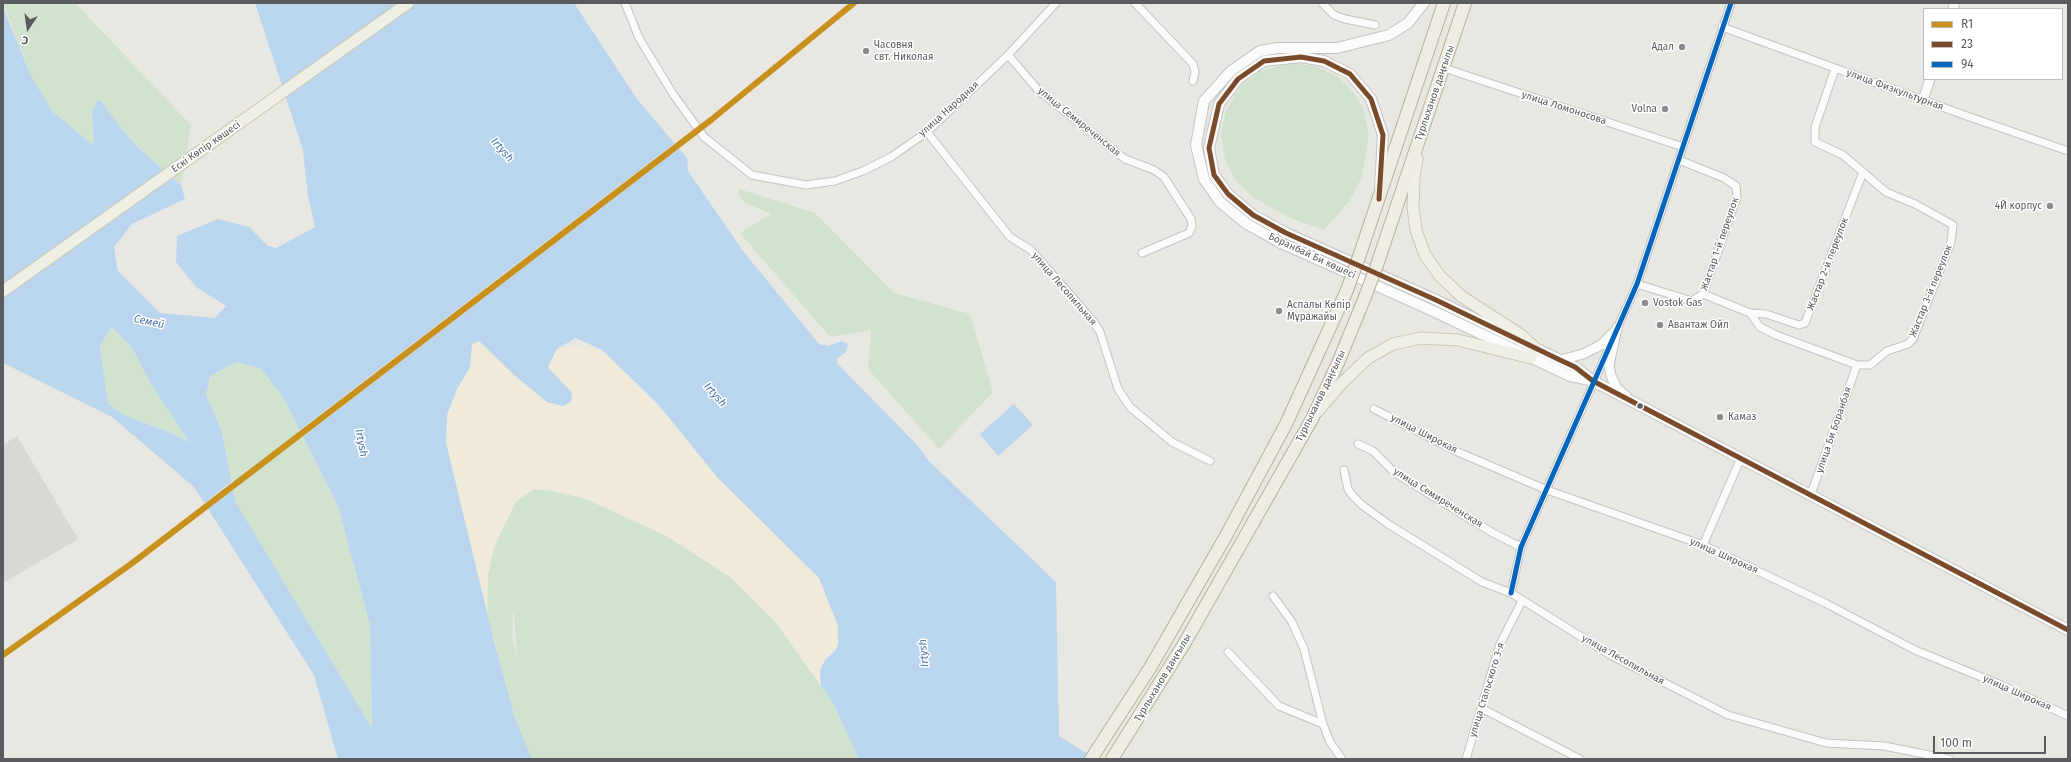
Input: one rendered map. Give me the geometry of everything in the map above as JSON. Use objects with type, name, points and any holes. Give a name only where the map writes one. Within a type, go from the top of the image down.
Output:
[{"type":"highway","name":"Тұрлыханов даңғылы","points":[[1091,759],[1150,668],[1227,534],[1286,424],[1347,290],[1444,3]]},
{"type":"highway","name":"Тұрлыханов даңғылы","points":[[1112,759],[1166,676],[1312,419],[1338,364],[1377,264],[1465,3]]},
{"type":"main road","name":"Ескі Көпір көшесі","points":[[3,291],[408,3]]},
{"type":"main road","name":"Боранбай Би көшесі","points":[[1424,3],[1408,23],[1389,35],[1337,48],[1278,48],[1260,50],[1231,71],[1204,101],[1196,144],[1204,179],[1220,202],[1247,224],[1281,243],[1431,310],[1570,376],[1593,381]]},
{"type":"main road","name":"Боранбай Би көшесі","points":[[1379,199],[1383,135],[1371,99],[1350,74],[1324,61],[1301,57],[1280,58],[1264,61],[1238,79],[1219,104],[1209,148],[1214,175],[1228,194],[1253,215],[1286,233],[1436,300],[1575,367],[1593,381],[2068,630]]},
{"type":"main road","points":[[1421,133],[1414,178],[1413,207],[1416,230],[1425,255],[1440,276],[1461,296],[1521,335],[1534,347]]},
{"type":"main road","points":[[1312,419],[1342,383],[1368,358],[1393,344],[1421,338],[1458,340],[1531,358]]},
{"type":"street","name":"улица Народная","points":[[625,3],[638,38],[673,94],[704,137],[752,175],[806,185],[835,181],[863,171],[891,157],[927,132],[1008,56],[1056,3]]},
{"type":"street","points":[[1135,3],[1193,64],[1195,72],[1194,81]]},
{"type":"street","points":[[1322,3],[1334,15],[1375,25]]},
{"type":"street","points":[[1511,593],[1521,547],[1637,284],[1731,3]]},
{"type":"street","name":"улица Физкультурная","points":[[1722,27],[1835,69],[2068,151]]},
{"type":"street","name":"улица Семиреченская","points":[[1008,56],[1039,91],[1125,159],[1154,170],[1164,177],[1191,219],[1192,226],[1189,233],[1142,253]]},
{"type":"street","name":"улица Ломоносова","points":[[1444,68],[1683,147]]},
{"type":"street","points":[[1835,69],[1815,127],[1815,142],[1843,154],[1863,172]]},
{"type":"street","points":[[1923,100],[1930,80]]},
{"type":"street","name":"улица Лесопильная","points":[[927,132],[1010,236],[1031,250],[1093,321],[1100,332],[1118,389],[1130,407],[1172,442],[1210,461]]},
{"type":"street","name":"Жастар 1-й переулок","points":[[1637,284],[1692,300],[1703,294],[1737,197],[1736,186],[1724,178],[1679,160]]},
{"type":"street","name":"Жастар 3-й переулок","points":[[1857,365],[1870,365],[1887,351],[1908,344],[1913,339],[1951,242],[1953,225],[1915,204],[1886,192],[1863,172]]},
{"type":"street","name":"Жастар 2-й переулок","points":[[1703,294],[1750,313],[1766,314],[1799,325],[1806,323],[1863,172]]},
{"type":"street","points":[[1750,313],[1760,328],[1766,331],[1857,365]]},
{"type":"street","points":[[1560,360],[1583,354],[1601,345],[1618,328]]},
{"type":"street","points":[[1618,328],[1610,354],[1609,365],[1611,376],[1617,388],[1633,402]]},
{"type":"street","name":"улица Би Боранбая","points":[[1811,494],[1857,365]]},
{"type":"street","name":"улица Широкая","points":[[1374,409],[1458,452],[1547,490],[1703,545],[1825,603],[1915,650],[2001,685],[2068,716]]},
{"type":"street","name":"улица Семиреченская","points":[[1358,444],[1373,451],[1395,473],[1493,533],[1521,547]]},
{"type":"street","points":[[1703,545],[1741,458]]},
{"type":"street","name":"улица Лесопильная","points":[[1344,470],[1348,489],[1362,505],[1388,524],[1482,582],[1511,593],[1612,656],[1728,715],[1826,743],[1884,746],[1949,759]]},
{"type":"street","points":[[1273,596],[1292,622],[1304,649],[1330,742],[1342,759]]},
{"type":"street","name":"улица Стальского 3-я","points":[[1466,759],[1500,644],[1522,601]]},
{"type":"street","points":[[1228,652],[1279,706],[1324,724]]},
{"type":"street","points":[[1481,708],[1580,759]]},
{"type":"shaded area","points":[[17,436],[78,539],[3,583],[3,445]]},
{"type":"green space","points":[[3,3],[75,3],[191,125],[181,185],[135,145],[99,99],[92,110],[94,147],[53,112],[31,76]]},
{"type":"green space","points":[[1290,63],[1315,66],[1337,76],[1355,94],[1364,111],[1369,136],[1361,179],[1350,200],[1324,230],[1290,218],[1253,197],[1235,180],[1225,159],[1221,134],[1226,111],[1240,87],[1261,71]]},
{"type":"green space","points":[[739,189],[815,213],[894,293],[970,314],[993,392],[939,449],[868,369],[871,330],[830,337],[740,233],[771,214],[744,202],[739,196]]},
{"type":"green space","points":[[112,327],[132,348],[151,384],[189,442],[169,432],[126,416],[108,404],[100,345]]},
{"type":"green space","points":[[237,362],[260,368],[283,397],[338,506],[370,625],[372,729],[236,503],[221,429],[206,395],[210,376]]},
{"type":"green space","points":[[535,489],[554,491],[586,499],[665,535],[729,576],[775,621],[833,703],[859,759],[532,759],[515,718],[487,614],[488,574],[494,547],[516,501]],"holes":[[[513,610],[517,660],[512,637]]]},
{"type":"sand","points":[[479,341],[514,375],[547,402],[563,405],[572,393],[548,367],[557,349],[577,347],[602,350],[658,405],[717,477],[819,578],[838,626],[838,645],[835,651],[825,660],[820,671],[821,686],[775,621],[729,576],[665,535],[586,499],[554,491],[535,489],[516,501],[494,547],[488,574],[487,614],[446,443],[447,415],[457,389],[470,367],[472,344]]},
{"type":"water","points":[[255,3],[574,3],[637,99],[687,158],[688,171],[743,251],[819,344],[828,346],[842,341],[848,344],[846,352],[838,358],[837,363],[917,445],[929,461],[1056,582],[1059,736],[1096,759],[859,759],[833,703],[821,686],[820,671],[825,660],[835,651],[838,645],[838,626],[819,578],[717,477],[658,404],[602,350],[576,338],[557,349],[548,367],[572,393],[571,402],[563,406],[547,402],[514,375],[479,341],[472,344],[470,367],[457,389],[447,415],[446,443],[494,641],[515,718],[532,759],[338,759],[314,675],[194,487],[112,417],[3,363],[3,7],[31,76],[53,112],[94,146],[92,110],[99,99],[135,145],[181,185],[185,199],[132,224],[114,247],[118,271],[160,313],[215,318],[226,306],[196,287],[176,262],[177,236],[218,219],[249,227],[268,246],[276,248],[315,227],[308,196],[303,150]],"holes":[[[112,327],[132,348],[151,384],[189,442],[169,432],[126,416],[108,404],[100,345]],[[237,362],[260,368],[283,397],[338,506],[370,625],[372,728],[236,503],[221,429],[206,395],[210,376]]]},
{"type":"water","points":[[1014,404],[1033,425],[998,456],[980,434]]},
{"type":"pier","points":[[676,142],[681,147],[300,439],[297,432]]},
{"type":"pier","points":[[234,480],[236,488],[207,510],[203,504]]},
{"type":"transit line","name":"R1","points":[[3,655],[131,564],[711,120],[854,3]]},
{"type":"transit line","name":"94","points":[[1511,593],[1521,547],[1637,284],[1731,3]]},
{"type":"transit line","name":"23","points":[[1379,199],[1383,135],[1371,99],[1350,74],[1324,61],[1301,57],[1264,61],[1238,79],[1219,104],[1209,148],[1214,175],[1228,194],[1253,215],[1286,233],[1436,300],[1575,367],[1593,381],[2068,630]]},
{"type":"place","name":"Адал","points":[[1682,47]]},
{"type":"place","name":"Часовня свт. Николая","points":[[866,51]]},
{"type":"place","name":"Volna","points":[[1665,109]]},
{"type":"place","name":"4Й корпус","points":[[2050,206]]},
{"type":"place","name":"Vostok Gas","points":[[1645,303]]},
{"type":"place","name":"Аспалы Көпір Мұражайы","points":[[1279,311]]},
{"type":"place","name":"Авантаж Ойл","points":[[1660,325]]},
{"type":"place","name":"Камаз","points":[[1720,417]]},
{"type":"water label","name":"Irtysh","points":[[502,150]]},
{"type":"water label","name":"Семей","points":[[149,322]]},
{"type":"water label","name":"Irtysh","points":[[715,395]]},
{"type":"water label","name":"Irtysh","points":[[361,443]]},
{"type":"water label","name":"Irtysh","points":[[924,653]]}]
